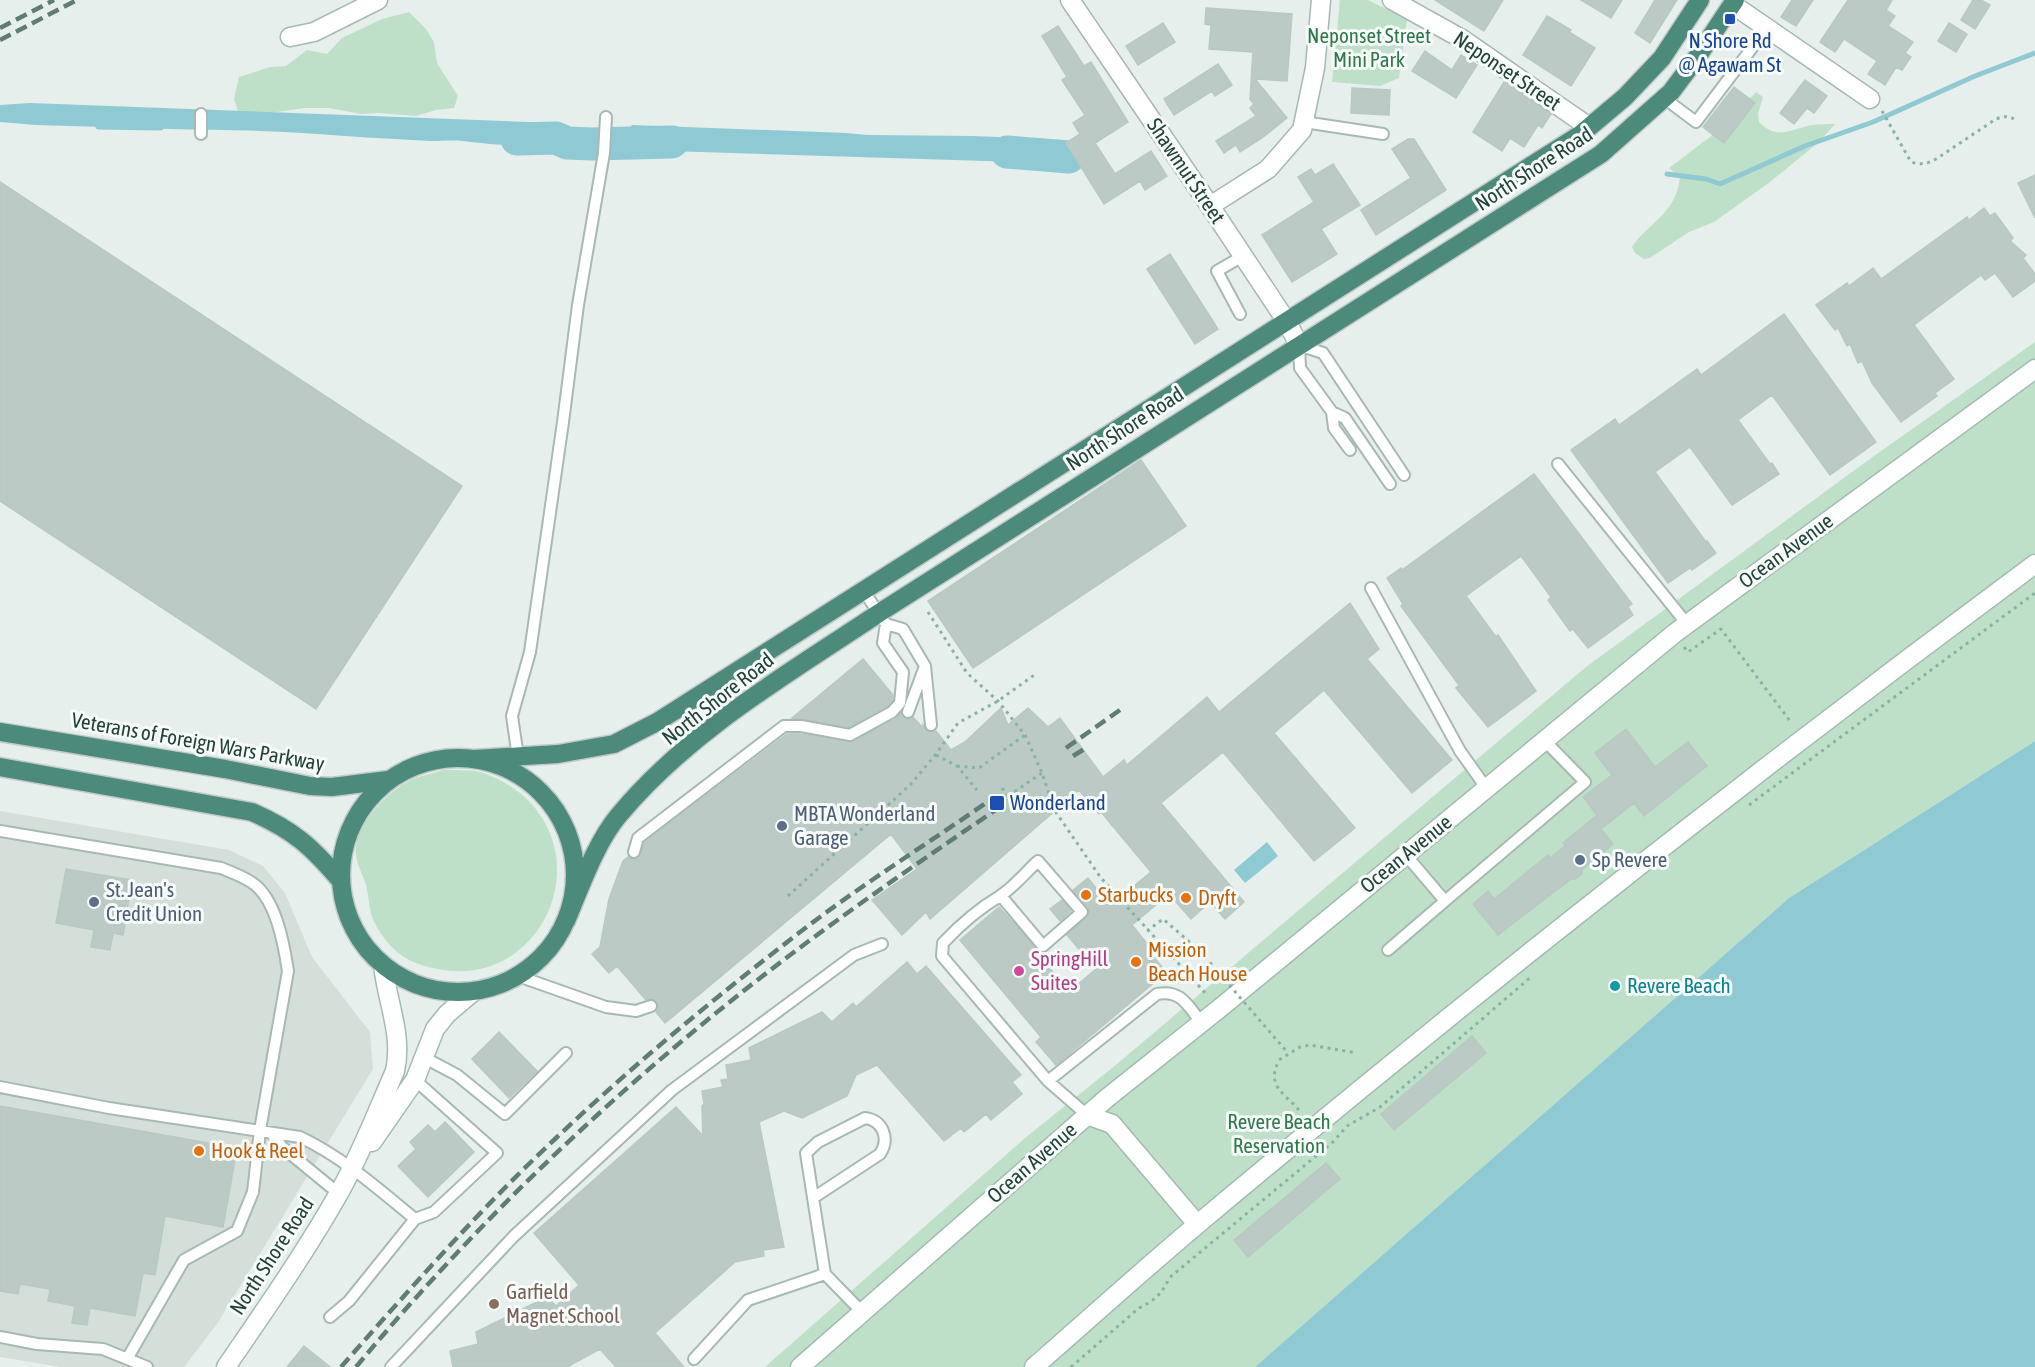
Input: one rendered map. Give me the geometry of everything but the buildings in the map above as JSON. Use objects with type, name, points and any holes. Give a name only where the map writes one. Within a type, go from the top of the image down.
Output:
[{"type":"highway","name":"North Shore Road","points":[[474,759],[558,754],[614,744],[657,722],[1505,183],[1589,127],[1625,97],[1662,58],[1700,0]]},
{"type":"highway","name":"North Shore Road","points":[[566,921],[596,853],[618,816],[659,774],[714,725],[785,674],[883,619],[1299,345],[1601,154],[1664,98],[1698,56],[1734,2]]},
{"type":"highway","name":"Veterans of Foreign Wars Parkway","points":[[0,732],[225,769],[310,786],[332,787],[388,780]]},
{"type":"highway","points":[[452,758],[474,759],[504,767],[530,783],[552,805],[567,831],[574,861],[574,892],[566,921],[551,946],[531,967],[497,986],[474,991],[442,991],[411,982],[383,965],[361,941],[346,912],[340,880],[347,835],[371,795],[388,780],[408,769],[429,761],[452,758]]},
{"type":"highway","points":[[0,767],[252,812],[279,824],[314,849],[340,880]]},
{"type":"main road","points":[[290,37],[314,32],[378,0]]},
{"type":"main road","name":"Shawmut Street","points":[[1070,0],[1287,322],[1299,345]]},
{"type":"main road","points":[[1210,206],[1268,169],[1302,130],[1315,68],[1322,0]]},
{"type":"main road","name":"Neponset Street","points":[[1392,0],[1462,39],[1589,127]]},
{"type":"main road","points":[[1734,2],[1767,28],[1874,102]]},
{"type":"main road","name":"Ocean Avenue","points":[[800,1367],[1087,1115],[1681,629],[2035,369]]},
{"type":"main road","points":[[1034,1367],[1197,1224],[1462,1006],[1703,815],[2035,564]]},
{"type":"main road","name":"North Shore Road","points":[[226,1367],[339,1193],[395,1071],[398,1058],[396,1023],[386,988],[383,965]]},
{"type":"main road","name":"North Shore Road","points":[[352,1167],[415,1080],[435,1029],[447,1014],[474,991]]},
{"type":"main road","points":[[1087,1115],[1112,1124],[1197,1224]]},
{"type":"lane","points":[[1664,98],[1696,122],[1767,28]]},
{"type":"lane","points":[[201,114],[201,134]]},
{"type":"lane","points":[[518,757],[512,716],[530,652],[578,305],[603,153],[606,117]]},
{"type":"lane","points":[[1304,122],[1383,134]]},
{"type":"lane","points":[[1240,314],[1217,271],[1243,256]]},
{"type":"lane","points":[[1350,450],[1334,428],[1332,412],[1300,368],[1299,345],[1323,353],[1404,474]]},
{"type":"lane","points":[[1332,412],[1345,418],[1390,484]]},
{"type":"lane","points":[[1558,464],[1681,629]]},
{"type":"lane","points":[[1371,588],[1460,751],[1487,789]]},
{"type":"lane","points":[[863,590],[883,619],[903,629],[925,666],[931,725]]},
{"type":"lane","points":[[634,852],[638,838],[784,726],[801,726],[850,735],[892,712],[900,703],[903,672],[883,642],[883,619]]},
{"type":"lane","points":[[908,712],[925,666]]},
{"type":"lane","points":[[1388,950],[1585,782],[1545,741]]},
{"type":"lane","points":[[0,831],[221,868],[253,882],[272,907],[284,945],[288,971],[260,1130],[253,1192],[237,1231],[184,1260],[127,1359]]},
{"type":"lane","points":[[1406,854],[1445,901]]},
{"type":"lane","points":[[1000,896],[1043,946],[1082,912],[1038,861],[1000,896],[992,899],[958,927],[943,943],[942,956],[1048,1081],[1087,1115]]},
{"type":"lane","points":[[391,1367],[514,1236],[672,1090],[854,955],[882,944]]},
{"type":"lane","points":[[518,976],[606,1007],[636,1011],[651,1006]]},
{"type":"lane","points":[[1048,1081],[1157,994],[1168,992],[1180,996],[1201,1022]]},
{"type":"lane","points":[[423,1057],[457,1075],[505,1114],[566,1053]]},
{"type":"lane","points":[[330,1317],[349,1301],[415,1219],[434,1212],[497,1153],[415,1080]]},
{"type":"lane","points":[[0,1087],[109,1108],[300,1137],[328,1150],[352,1167],[415,1219]]},
{"type":"lane","points":[[813,1198],[880,1154],[885,1146],[885,1135],[872,1119],[865,1118],[810,1147],[806,1153],[813,1198],[825,1274],[862,1312]]},
{"type":"lane","points":[[272,1134],[282,1147],[339,1193]]},
{"type":"lane","points":[[694,1359],[748,1300],[825,1274]]},
{"type":"lane","points":[[0,1337],[37,1344],[104,1349],[147,1367]]},
{"type":"path","points":[[1874,102],[1911,162],[1919,164],[1936,159],[1996,119],[2004,116],[2014,118],[2017,122]]},
{"type":"path","points":[[1742,811],[2035,593]]},
{"type":"path","points":[[928,612],[967,673],[998,701],[1026,735],[1055,811],[1101,878],[1147,931],[1220,1008]]},
{"type":"path","points":[[1681,629],[1688,652],[1721,628],[1790,721]]},
{"type":"path","points":[[788,896],[911,784],[958,723],[998,701],[1037,673]]},
{"type":"path","points":[[957,766],[979,768],[1026,735]]},
{"type":"path","points":[[936,754],[957,766],[977,790]]},
{"type":"path","points":[[1008,796],[1042,773]]},
{"type":"path","points":[[1002,788],[1012,802]]},
{"type":"path","points":[[1147,931],[1163,918],[1200,951],[1288,1053]]},
{"type":"path","points":[[1200,951],[1205,945]]},
{"type":"path","points":[[1071,1367],[1139,1308],[1152,1302],[1164,1290],[1169,1278],[1333,1142],[1347,1126],[1380,1107],[1532,976]]},
{"type":"path","points":[[1299,1110],[1282,1094],[1274,1078],[1279,1059],[1300,1047],[1310,1045],[1357,1053]]},
{"type":"shaded area","points":[[0,811],[229,850],[263,866],[285,893],[312,957],[370,1032],[373,1069],[217,1324],[184,1367],[60,1367],[0,1357]]},
{"type":"green space","name":"Neponset Street Mini Park","points":[[1340,0],[1368,0],[1407,19],[1399,78],[1380,86],[1332,82]]},
{"type":"green space","points":[[409,12],[426,29],[434,42],[437,63],[458,96],[454,108],[416,116],[361,114],[329,108],[304,108],[256,115],[238,111],[234,99],[239,77],[270,67],[286,66],[307,50],[327,54],[342,38],[382,19]]},
{"type":"green space","points":[[1756,92],[1763,97],[1758,114],[1759,122],[1772,131],[1784,132],[1812,125],[1835,124],[1819,142],[1770,182],[1714,222],[1689,232],[1650,258],[1644,259],[1635,253],[1632,247],[1668,209],[1678,190],[1680,177],[1669,168],[1723,127]]},
{"type":"green space","name":"Revere Beach Reservation","points":[[2035,342],[2035,741],[1789,898],[1255,1367],[765,1367],[1025,1138],[1117,1064],[1586,667],[1867,461]]},
{"type":"green space","points":[[444,770],[481,772],[515,789],[544,820],[555,851],[556,883],[547,914],[530,940],[505,960],[474,970],[428,967],[404,957],[392,947],[373,919],[366,885],[356,855],[360,832],[383,800],[413,779]]},
{"type":"water","points":[[30,103],[562,123],[566,136],[545,144],[516,145],[270,131],[0,122],[0,105]]},
{"type":"water","points":[[632,125],[868,135],[1046,139],[1054,144],[1054,153],[1047,159],[1020,162],[668,151],[628,146],[625,138]]},
{"type":"water","points":[[2035,741],[2035,1367],[1255,1367],[1789,898]]},
{"type":"water","points":[[1267,842],[1278,856],[1245,883],[1234,870]]},
{"type":"waterway","points":[[1667,174],[1706,179],[1720,184],[1805,146],[1873,122],[1975,76],[2035,53]]},
{"type":"waterway","points":[[98,127],[161,128]]},
{"type":"waterway","points":[[517,139],[556,138],[567,143],[592,144],[672,142]]},
{"type":"waterway","points":[[1007,152],[1069,157]]},
{"type":"railway","points":[[0,28],[54,0]]},
{"type":"railway","points":[[0,40],[77,0]]},
{"type":"railway","points":[[1066,748],[1120,710]]},
{"type":"railway","points":[[1073,756],[1086,748]]},
{"type":"railway","points":[[341,1367],[445,1250],[499,1194],[555,1139],[642,1060],[819,918],[996,796]]},
{"type":"railway","points":[[356,1367],[484,1224],[623,1092],[721,1009],[790,955],[1003,805]]},
{"type":"place","name":"N Shore Rd @ Agawam St","points":[[1730,19]]},
{"type":"place","name":"Wonderland","points":[[997,803]]},
{"type":"place","name":"MBTA Wonderland Garage","points":[[782,826]]},
{"type":"place","name":"Sp Revere","points":[[1580,860]]},
{"type":"place","name":"Starbucks","points":[[1086,895]]},
{"type":"place","name":"Dryft","points":[[1186,898]]},
{"type":"place","name":"St. Jean's Credit Union","points":[[94,902]]},
{"type":"place","name":"Mission Beach House","points":[[1136,962]]},
{"type":"place","name":"SpringHill Suites","points":[[1019,971]]},
{"type":"place","name":"Revere Beach","points":[[1615,986]]},
{"type":"place","name":"Hook & Reel","points":[[199,1151]]},
{"type":"place","name":"Garfield Magnet School","points":[[494,1304]]}]
